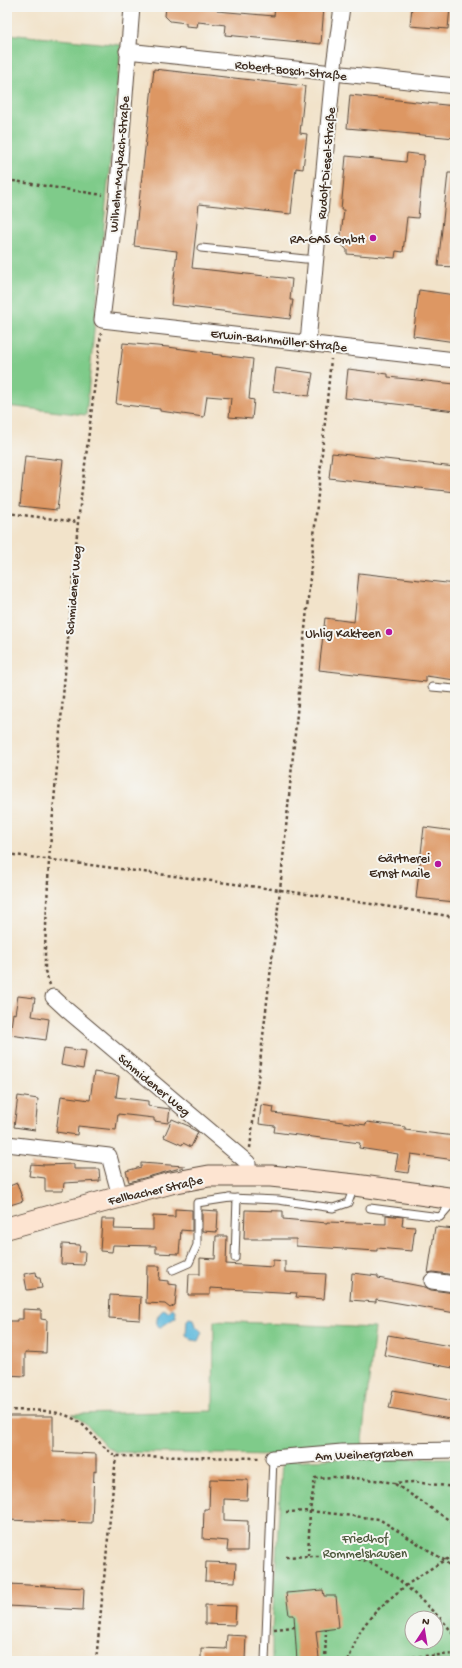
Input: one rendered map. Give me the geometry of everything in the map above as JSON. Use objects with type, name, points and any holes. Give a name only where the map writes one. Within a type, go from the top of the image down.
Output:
[{"type":"main road","name":"Fellbacher Straße","points":[[7,1228],[171,1183],[248,1169],[271,1176],[355,1185],[455,1199]]},
{"type":"street","name":"Wilhelm-Maybach-Straße","points":[[102,320],[117,197],[127,51],[132,7]]},
{"type":"street","name":"Rudolf-Diesel-Straße","points":[[308,342],[333,73],[342,7]]},
{"type":"street","name":"Robert-Bosch-Straße","points":[[127,51],[455,86]]},
{"type":"street","name":"Erwin-Bahnmüller-Straße","points":[[102,320],[308,342],[455,360]]},
{"type":"street","name":"Schmidener Weg","points":[[54,997],[248,1169]]},
{"type":"street","points":[[7,1144],[109,1156],[120,1196]]},
{"type":"street","points":[[432,1281],[455,1284]]},
{"type":"street","name":"Am Weihergraben","points":[[270,1458],[342,1452],[455,1450]]},
{"type":"lane","points":[[201,248],[305,259],[316,258]]},
{"type":"lane","points":[[432,687],[455,690]]},
{"type":"lane","points":[[173,1270],[189,1263],[197,1245],[197,1203],[232,1198],[278,1200],[333,1208],[348,1203],[355,1185]]},
{"type":"lane","points":[[232,1198],[235,1258]]},
{"type":"lane","name":"Fellbacher Straße","points":[[370,1208],[440,1217],[455,1199]]},
{"type":"lane","points":[[265,1661],[270,1458]]},
{"type":"path","points":[[7,180],[117,197]]},
{"type":"path","name":"Schmidener Weg","points":[[54,997],[45,971],[44,948],[49,860],[78,522],[102,320]]},
{"type":"path","points":[[248,1169],[280,890],[333,345]]},
{"type":"path","points":[[7,513],[78,522]]},
{"type":"path","points":[[7,854],[280,890],[455,917]]},
{"type":"path","points":[[7,1410],[53,1411],[72,1418],[83,1425],[105,1449],[116,1456],[270,1458]]},
{"type":"path","points":[[96,1661],[116,1456]]},
{"type":"path","points":[[308,1556],[310,1511],[314,1478],[367,1479],[394,1483],[413,1482],[455,1487]]},
{"type":"path","points":[[394,1483],[455,1524]]},
{"type":"path","points":[[286,1512],[310,1511],[379,1519],[444,1560],[455,1571]]},
{"type":"path","points":[[348,1661],[361,1630],[379,1609],[406,1586],[444,1560],[455,1555]]},
{"type":"path","points":[[286,1557],[308,1556],[357,1559],[372,1563],[390,1573],[406,1586],[449,1629],[455,1639]]},
{"type":"path","points":[[266,1628],[296,1627]]},
{"type":"path","points":[[325,1661],[326,1630]]},
{"type":"path","points":[[353,1661],[455,1654]]},
{"type":"green space","points":[[7,34],[121,45],[86,415],[7,406]]},
{"type":"green space","points":[[214,1321],[375,1328],[361,1449],[273,1455],[116,1452],[107,1447],[85,1423],[72,1414],[213,1411]]},
{"type":"green space","name":"Friedhof Rommelshausen","points":[[360,1458],[455,1458],[455,1661],[272,1661],[272,1629],[282,1461]]},
{"type":"water","points":[[173,1308],[176,1317],[161,1327],[157,1326],[157,1318],[160,1313],[164,1309],[168,1312]]},
{"type":"water","points":[[189,1318],[194,1319],[196,1326],[202,1332],[198,1341],[192,1340],[186,1335],[187,1320]]},
{"type":"building","points":[[166,7],[217,7],[217,11],[274,16],[275,7],[324,7],[321,44],[225,35],[226,25],[198,22],[197,27],[186,26],[186,23],[170,21],[165,16]]},
{"type":"building","points":[[412,7],[450,7],[448,29],[410,26]]},
{"type":"building","points":[[154,69],[305,86],[300,133],[307,134],[303,169],[296,168],[291,214],[199,204],[192,268],[292,279],[290,300],[293,300],[290,319],[171,305],[177,251],[134,246]]},
{"type":"building","points":[[350,95],[455,106],[455,138],[347,128]]},
{"type":"building","points":[[407,153],[424,155],[418,218],[407,217],[403,252],[396,251],[395,258],[347,254],[347,250],[340,243],[344,210],[341,210],[346,156],[406,162]]},
{"type":"building","points":[[448,173],[455,173],[455,267],[438,266]]},
{"type":"building","points":[[419,290],[455,295],[455,342],[413,336]]},
{"type":"building","points":[[123,343],[168,347],[253,359],[249,399],[254,400],[252,419],[229,417],[231,398],[207,396],[204,417],[160,411],[160,409],[116,404]]},
{"type":"building","points":[[276,368],[313,373],[309,396],[273,391]]},
{"type":"building","points":[[348,369],[388,374],[388,377],[455,384],[455,411],[345,398]]},
{"type":"building","points":[[332,453],[455,467],[455,492],[329,478]]},
{"type":"building","points":[[25,456],[63,460],[57,510],[20,506]]},
{"type":"building","name":"Uhlig Kakteen","points":[[359,573],[455,584],[455,680],[426,676],[426,682],[319,670],[325,618],[354,622]]},
{"type":"building","name":"Gärtnerei Ernst Maile","points":[[424,827],[455,831],[455,902],[416,898]]},
{"type":"building","points":[[18,996],[35,998],[32,1016],[49,1019],[46,1040],[10,1035],[13,1013],[15,1014]]},
{"type":"building","points":[[64,1048],[86,1051],[83,1069],[61,1065]]},
{"type":"building","points":[[94,1072],[119,1076],[116,1097],[148,1101],[148,1106],[170,1109],[168,1123],[154,1121],[154,1118],[118,1114],[116,1130],[78,1126],[77,1135],[56,1132],[61,1096],[90,1100]]},
{"type":"building","points":[[18,1096],[38,1099],[35,1130],[14,1127]]},
{"type":"building","points":[[261,1105],[274,1107],[273,1113],[366,1125],[367,1122],[405,1127],[405,1130],[455,1136],[455,1160],[411,1154],[408,1173],[395,1171],[398,1154],[359,1148],[360,1143],[274,1132],[275,1126],[259,1124]]},
{"type":"building","points":[[172,1119],[191,1127],[190,1128],[198,1132],[191,1147],[183,1143],[182,1145],[164,1137]]},
{"type":"building","points":[[141,1163],[184,1167],[129,1182],[126,1171],[141,1167]]},
{"type":"building","points":[[31,1164],[74,1164],[74,1169],[99,1169],[100,1181],[64,1183],[63,1191],[45,1191],[45,1178],[29,1176]]},
{"type":"building","points":[[17,1183],[23,1201],[7,1206],[7,1187]]},
{"type":"building","points":[[175,1209],[192,1210],[192,1231],[181,1230],[179,1254],[156,1253],[156,1246],[113,1245],[112,1252],[100,1251],[102,1219],[115,1219],[114,1229],[153,1230],[153,1216],[175,1217]]},
{"type":"building","points":[[202,1210],[218,1211],[217,1232],[202,1231]]},
{"type":"building","points":[[245,1210],[283,1211],[283,1219],[327,1223],[386,1224],[386,1215],[403,1217],[402,1226],[415,1227],[412,1251],[377,1248],[377,1251],[296,1246],[296,1239],[244,1239]]},
{"type":"building","points":[[435,1227],[455,1229],[455,1275],[433,1272],[428,1273]]},
{"type":"building","points":[[216,1236],[227,1236],[226,1264],[273,1267],[273,1260],[285,1261],[285,1272],[326,1274],[324,1299],[296,1297],[297,1293],[210,1288],[210,1295],[188,1295],[189,1274],[200,1274],[200,1258],[215,1259]]},
{"type":"building","points":[[62,1244],[80,1245],[79,1252],[85,1252],[84,1265],[61,1264]]},
{"type":"building","points":[[147,1266],[160,1266],[159,1280],[168,1281],[168,1284],[177,1285],[175,1305],[170,1308],[165,1304],[146,1303]]},
{"type":"building","points":[[36,1272],[37,1278],[40,1278],[42,1288],[27,1290],[24,1274]]},
{"type":"building","points":[[352,1273],[378,1276],[378,1278],[425,1287],[431,1290],[455,1293],[455,1313],[376,1299],[376,1302],[350,1300]]},
{"type":"building","points":[[110,1295],[141,1297],[140,1320],[109,1318]]},
{"type":"building","points":[[23,1309],[41,1310],[41,1319],[47,1320],[46,1353],[25,1352],[25,1376],[7,1375],[7,1321],[17,1321],[17,1319],[23,1319]]},
{"type":"building","points":[[388,1335],[455,1347],[453,1368],[384,1355]]},
{"type":"building","points":[[393,1390],[455,1401],[455,1420],[389,1408]]},
{"type":"building","points":[[7,1416],[53,1416],[53,1452],[96,1454],[92,1523],[7,1520]]},
{"type":"building","points":[[210,1479],[248,1480],[247,1500],[224,1499],[224,1520],[248,1521],[247,1551],[227,1551],[228,1541],[203,1539],[204,1509],[209,1509]]},
{"type":"building","points":[[206,1562],[236,1563],[235,1582],[205,1581]]},
{"type":"building","points":[[9,1584],[84,1588],[83,1610],[8,1606]]},
{"type":"building","points":[[323,1590],[324,1596],[336,1596],[339,1628],[316,1631],[319,1658],[310,1661],[297,1661],[294,1615],[289,1615],[286,1593]]},
{"type":"building","points":[[205,1605],[236,1606],[235,1625],[205,1624]]},
{"type":"building","points":[[227,1635],[246,1636],[245,1661],[201,1661],[201,1648],[226,1649]]},
{"type":"place","name":"RA-GAS GmbH","points":[[373,238]]},
{"type":"place","name":"Uhlig Kakteen","points":[[389,632]]},
{"type":"place","name":"Gärtnerei Ernst Maile","points":[[438,864]]}]
